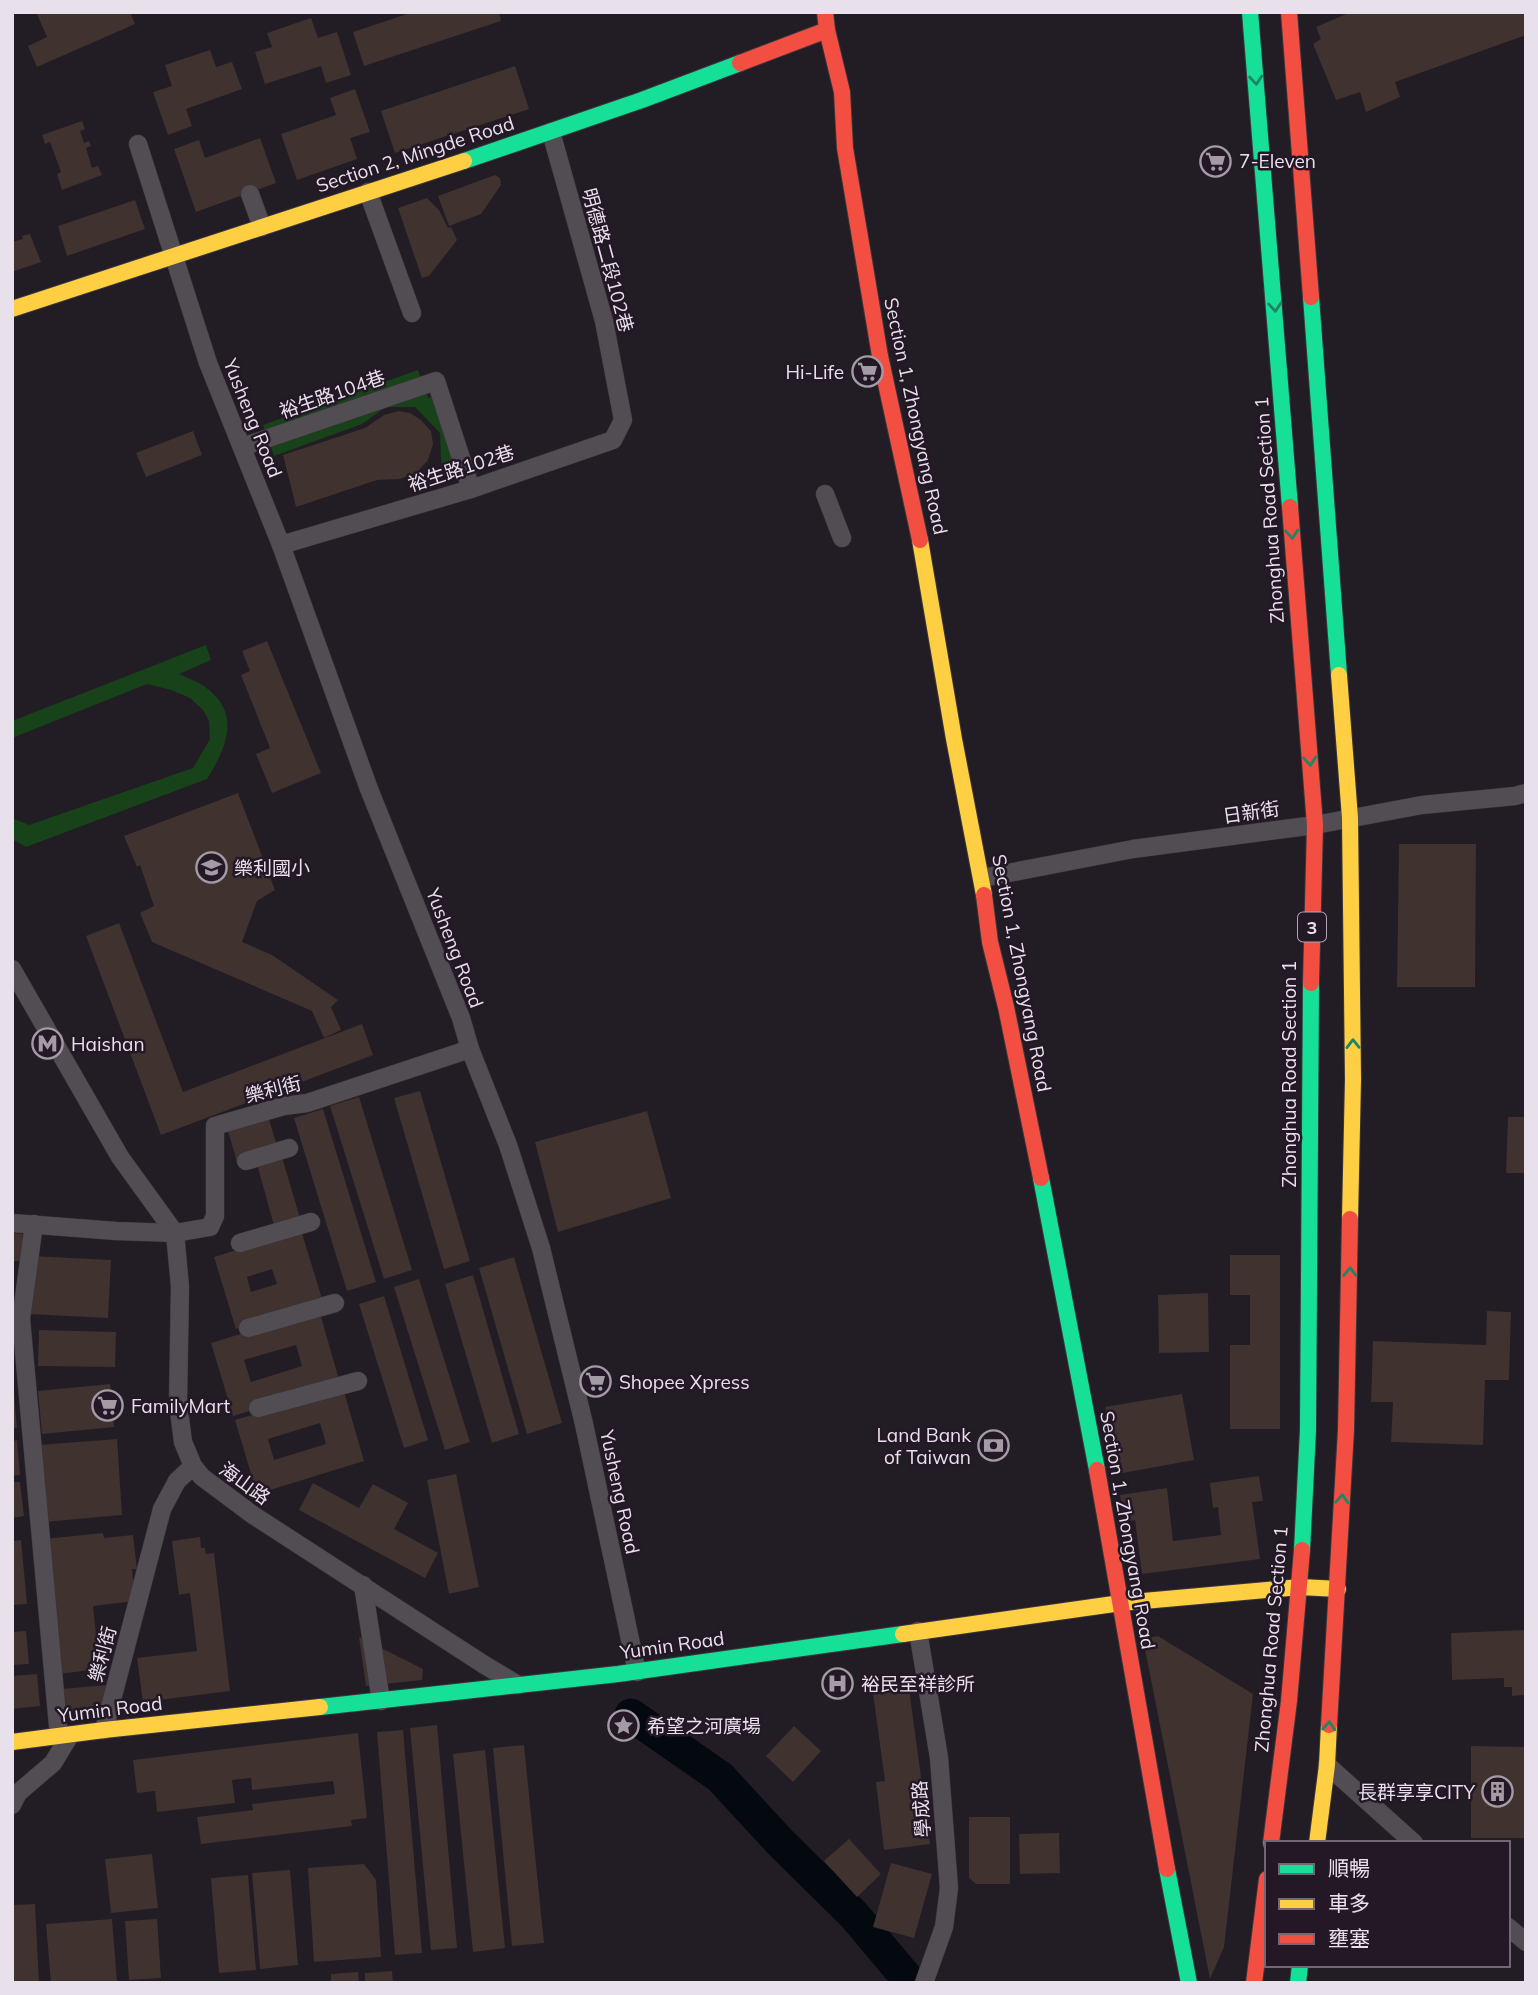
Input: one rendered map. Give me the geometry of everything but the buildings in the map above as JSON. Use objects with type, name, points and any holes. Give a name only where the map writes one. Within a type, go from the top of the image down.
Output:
[{"type":"street","name":"Section 1, Zhongyang Road","points":[[825,12],[842,92],[845,148],[880,356],[919,534],[954,739],[982,878],[990,942],[1063,1283],[1168,1881],[1189,1983]]},
{"type":"street","name":"Zhonghua Road Section 1","points":[[1250,12],[1315,825],[1311,985],[1308,1430],[1300,1587],[1271,1841]]},
{"type":"street","name":"3","points":[[1289,12],[1350,818],[1353,1093],[1346,1430],[1327,1765],[1317,1841]]},
{"type":"street","name":"Section 2, Mingde Road","points":[[12,309],[551,132],[827,30]]},
{"type":"street","name":"明德路二段102巷","points":[[551,132],[604,320],[619,401]]},
{"type":"street","name":"Yusheng Road","points":[[138,144],[208,363],[281,545],[365,776],[508,1144],[541,1248],[584,1424],[637,1672]]},
{"type":"street","points":[[368,191],[412,313]]},
{"type":"street","points":[[250,194],[262,227]]},
{"type":"street","name":"裕生路104巷","points":[[242,447],[436,381],[471,489]]},
{"type":"street","name":"裕生路102巷","points":[[281,545],[471,489],[613,440],[623,421],[619,401]]},
{"type":"street","points":[[825,494],[842,538]]},
{"type":"street","name":"日新街","points":[[982,878],[1133,849],[1315,825],[1422,805],[1526,793]]},
{"type":"street","points":[[12,969],[120,1157],[175,1233]]},
{"type":"street","name":"樂利街","points":[[175,1233],[210,1227],[215,1216],[215,1126],[284,1106],[307,1103],[470,1049]]},
{"type":"street","points":[[246,1161],[289,1148]]},
{"type":"street","points":[[240,1243],[311,1222]]},
{"type":"street","points":[[12,1223],[175,1233]]},
{"type":"street","points":[[12,1805],[18,1793],[53,1763],[64,1736],[21,1319],[34,1224]]},
{"type":"street","name":"海山路","points":[[175,1233],[180,1287],[178,1403],[183,1442],[193,1466],[202,1477],[253,1515],[518,1685]]},
{"type":"street","points":[[248,1328],[335,1303]]},
{"type":"street","points":[[258,1408],[358,1381]]},
{"type":"street","name":"樂利街","points":[[104,1730],[162,1509],[177,1481],[193,1466]]},
{"type":"street","points":[[363,1585],[381,1701]]},
{"type":"street","name":"Yumin Road","points":[[12,1742],[637,1672],[1121,1603],[1300,1587],[1338,1589]]},
{"type":"street","name":"學成路","points":[[918,1631],[939,1758],[949,1888],[944,1927],[924,1982]]},
{"type":"street","points":[[1327,1765],[1412,1841]]},
{"type":"street","points":[[1254,1983],[1265,1895]]},
{"type":"street","points":[[1510,1929],[1526,1942]]},
{"type":"green space","points":[[418,370],[428,398],[448,391],[475,469],[442,481],[440,433],[415,407],[386,407],[362,424],[274,456],[263,425]]},
{"type":"green space","points":[[206,645],[211,660],[179,674],[213,693],[226,716],[225,740],[207,779],[26,847],[12,839],[12,818],[29,825],[193,768],[210,739],[209,721],[203,710],[190,698],[147,684],[12,738],[12,721]]},
{"type":"waterway","points":[[631,1715],[720,1777],[780,1842],[854,1915],[911,1983]]},
{"type":"traffic: fast","points":[[1250,12],[1290,507]]},
{"type":"traffic: fast","points":[[464,161],[740,63]]},
{"type":"traffic: fast","points":[[1311,297],[1339,675]]},
{"type":"traffic: fast","points":[[1302,1550],[1308,1430],[1311,983]]},
{"type":"traffic: fast","points":[[1041,1178],[1097,1470]]},
{"type":"traffic: fast","points":[[320,1707],[618,1674],[903,1634]]},
{"type":"traffic: fast","points":[[1167,1869],[1189,1983]]},
{"type":"traffic: fast","points":[[1298,1983],[1300,1967]]},
{"type":"traffic: slow","points":[[12,309],[464,161]]},
{"type":"traffic: slow","points":[[920,540],[984,895]]},
{"type":"traffic: slow","points":[[1339,675],[1350,818],[1353,1079],[1350,1219]]},
{"type":"traffic: slow","points":[[903,1634],[1121,1603],[1300,1587],[1338,1589]]},
{"type":"traffic: slow","points":[[12,1742],[320,1707]]},
{"type":"traffic: slow","points":[[1317,1841],[1329,1725]]},
{"type":"traffic: jam","points":[[825,12],[842,92],[845,148],[880,356],[920,540]]},
{"type":"traffic: jam","points":[[1289,12],[1311,297]]},
{"type":"traffic: jam","points":[[740,63],[827,30]]},
{"type":"traffic: jam","points":[[1290,507],[1315,825],[1311,983]]},
{"type":"traffic: jam","points":[[984,895],[990,942],[1041,1178]]},
{"type":"traffic: jam","points":[[1329,1725],[1346,1430],[1350,1219]]},
{"type":"traffic: jam","points":[[1097,1470],[1167,1869]]},
{"type":"traffic: jam","points":[[1271,1841],[1289,1701],[1302,1550]]},
{"type":"traffic: jam","points":[[1254,1983],[1265,1895]]},
{"type":"place","name":"7-Eleven","points":[[1216,161]]},
{"type":"place","name":"Hi-Life","points":[[867,372]]},
{"type":"place","name":"樂利國小","points":[[211,868]]},
{"type":"place","name":"Haishan","points":[[48,1044]]},
{"type":"place","name":"Shopee Xpress","points":[[596,1382]]},
{"type":"place","name":"FamilyMart","points":[[108,1406]]},
{"type":"place","name":"Land Bank of Taiwan","points":[[994,1446]]},
{"type":"place","name":"裕民至祥診所","points":[[838,1684]]},
{"type":"place","name":"希望之河廣場","points":[[624,1726]]},
{"type":"place","name":"長群享享CITY","points":[[1498,1792]]}]
